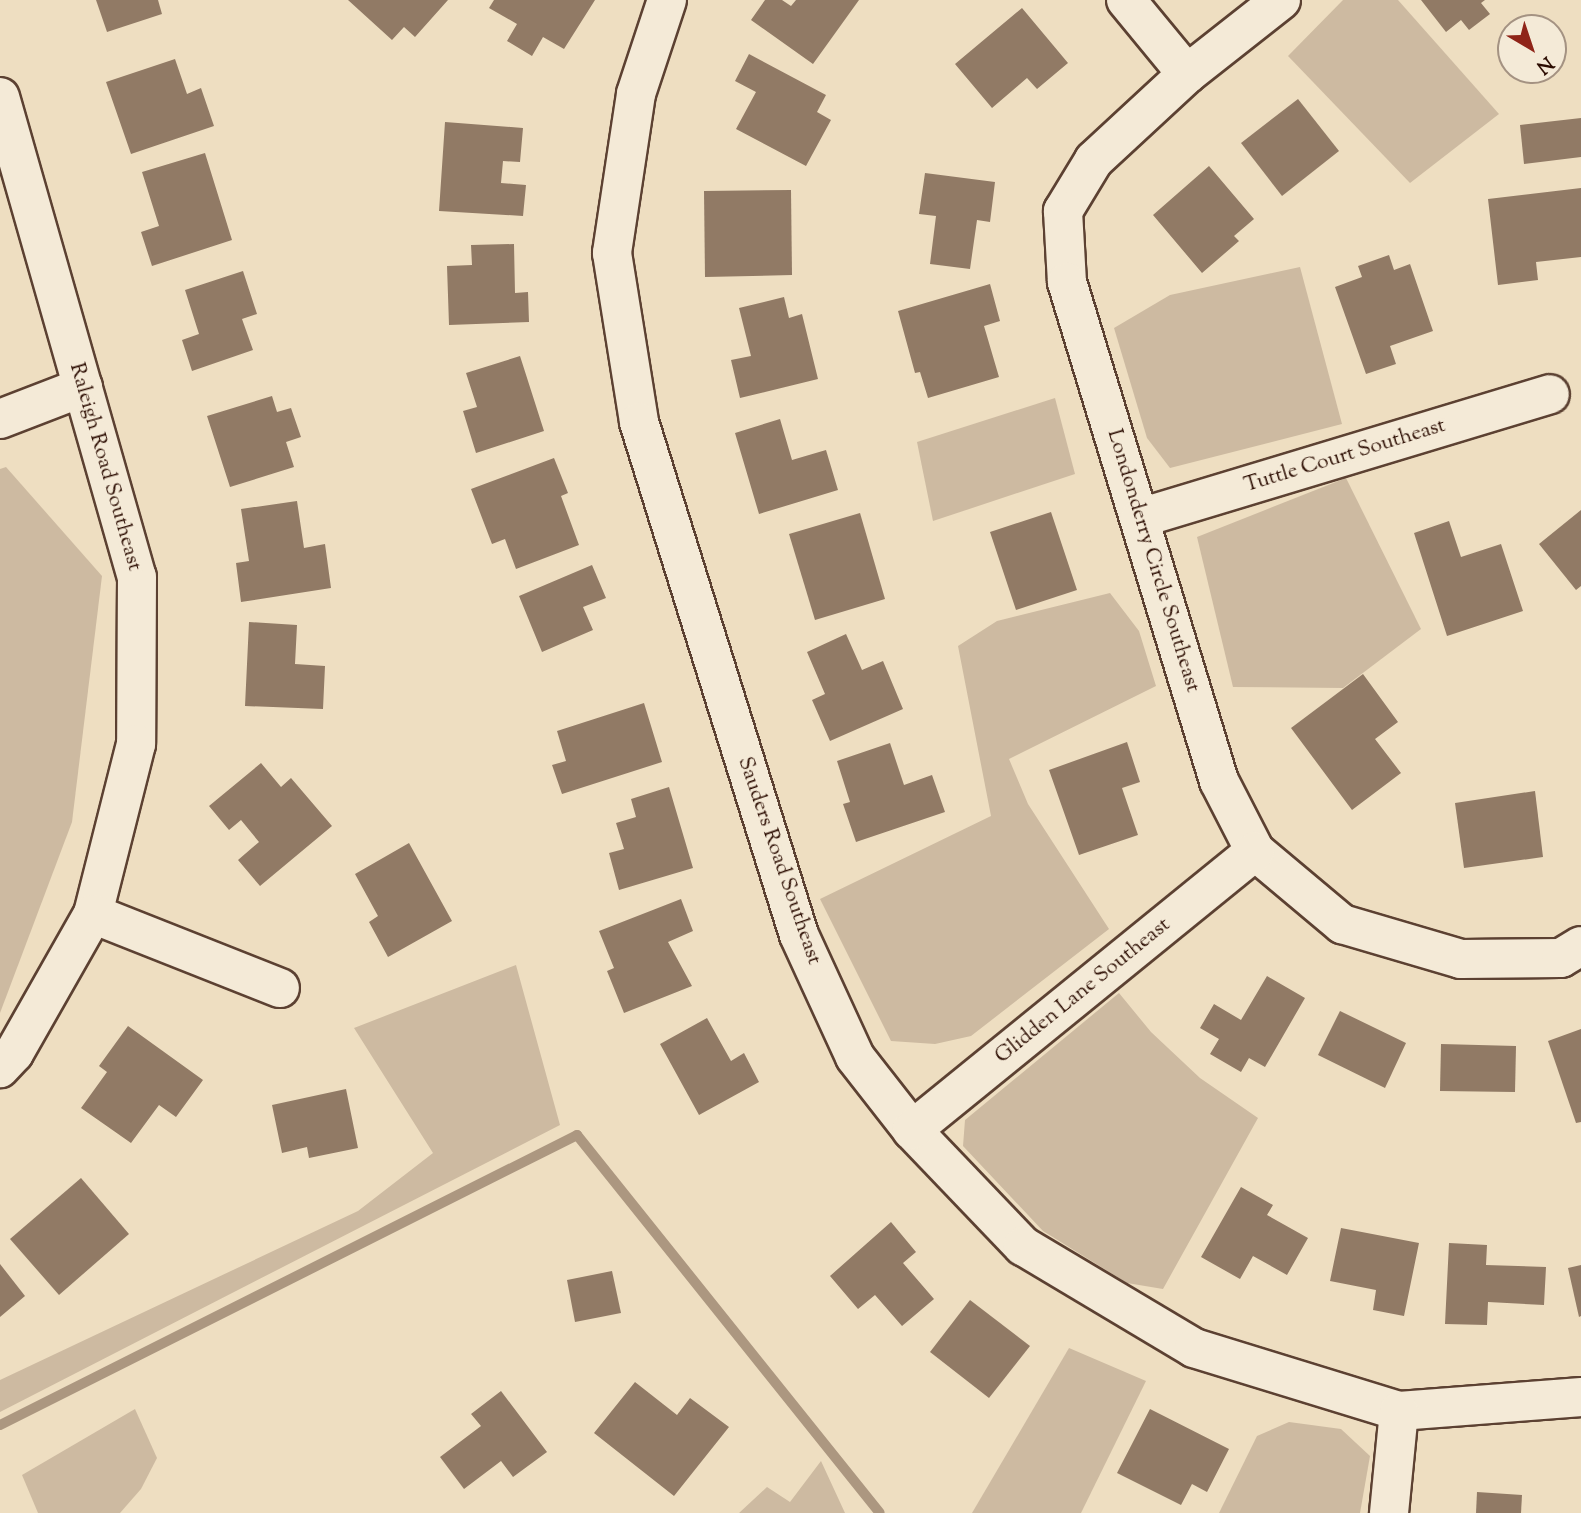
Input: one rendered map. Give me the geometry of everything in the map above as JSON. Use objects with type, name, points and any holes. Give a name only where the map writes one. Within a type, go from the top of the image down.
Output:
[{"type":"street","name":"Sauders Road Southeast","points":[[667,0],[636,94],[612,253],[639,422],[799,935],[855,1057],[912,1130],[1023,1246],[1194,1348],[1399,1411],[1546,1403],[1581,1397]]},
{"type":"street","points":[[1126,0],[1187,74]]},
{"type":"street","name":"Londonderry Circle Southeast","points":[[1281,0],[1187,74],[1094,160],[1063,211],[1068,282],[1219,781],[1255,851],[1342,924],[1461,959],[1561,958],[1581,946]]},
{"type":"street","name":"Raleigh Road Southeast","points":[[0,97],[137,577],[136,744],[93,914],[14,1053],[0,1068]]},
{"type":"street","points":[[0,419],[83,387]]},
{"type":"street","name":"Tuttle Court Southeast","points":[[1140,518],[1550,394]]},
{"type":"street","name":"Glidden Lane Southeast","points":[[912,1130],[1255,851]]},
{"type":"street","points":[[93,914],[280,988]]},
{"type":"street","points":[[1389,1513],[1399,1411]]},
{"type":"shaded area","points":[[1343,0],[1398,0],[1499,114],[1410,183],[1288,56]]},
{"type":"shaded area","points":[[1300,267],[1342,424],[1170,468],[1147,438],[1114,328],[1170,295]]},
{"type":"shaded area","points":[[1055,398],[1075,474],[933,521],[917,442]]},
{"type":"shaded area","points":[[6,467],[102,576],[72,822],[0,1013],[0,469]]},
{"type":"shaded area","points":[[1346,478],[1421,629],[1343,688],[1233,687],[1197,537]]},
{"type":"shaded area","points":[[1110,593],[1139,631],[1156,686],[1009,759],[1028,804],[1109,929],[971,1036],[935,1044],[891,1041],[820,899],[991,816],[958,646],[997,621]]},
{"type":"shaded area","points":[[516,965],[560,1125],[0,1412],[0,1380],[358,1211],[433,1153],[354,1028]]},
{"type":"shaded area","points":[[1119,993],[1151,1032],[1200,1078],[1258,1118],[1163,1289],[1127,1283],[1043,1231],[963,1146],[965,1120]]},
{"type":"shaded area","points":[[1069,1348],[1146,1381],[1081,1513],[972,1513]]},
{"type":"shaded area","points":[[135,1409],[157,1458],[141,1489],[120,1513],[38,1513],[22,1475]]},
{"type":"shaded area","points":[[1289,1422],[1341,1429],[1370,1456],[1360,1513],[1219,1513],[1257,1436]]},
{"type":"shaded area","points":[[821,1461],[845,1513],[739,1513],[767,1487],[790,1502]]},
{"type":"building","points":[[96,0],[158,0],[162,14],[107,32]]},
{"type":"building","points":[[348,0],[448,0],[415,37],[404,27],[392,40]]},
{"type":"building","points":[[494,0],[595,0],[564,49],[543,37],[532,56],[507,41],[517,24],[489,8]]},
{"type":"building","points":[[765,0],[782,0],[791,6],[796,0],[859,0],[813,64],[751,20]]},
{"type":"building","points":[[1421,0],[1485,0],[1481,3],[1490,14],[1469,30],[1461,20],[1446,32]]},
{"type":"building","points":[[1022,8],[1068,63],[1037,89],[1027,78],[992,108],[955,64]]},
{"type":"building","points":[[749,54],[826,95],[817,112],[831,120],[806,166],[736,129],[756,92],[735,81]]},
{"type":"building","points":[[175,59],[187,94],[201,88],[214,126],[131,154],[106,82]]},
{"type":"building","points":[[1298,99],[1339,151],[1282,196],[1241,143]]},
{"type":"building","points":[[1581,118],[1581,157],[1524,164],[1520,125]]},
{"type":"building","points":[[445,122],[523,128],[520,162],[503,161],[501,183],[526,185],[523,216],[439,211]]},
{"type":"building","points":[[205,153],[232,240],[152,266],[141,232],[159,226],[142,172]]},
{"type":"building","points":[[1209,166],[1254,219],[1234,236],[1239,241],[1202,273],[1153,215]]},
{"type":"building","points":[[925,173],[995,182],[990,222],[977,220],[970,269],[930,264],[936,216],[919,214]]},
{"type":"building","points":[[1581,188],[1581,257],[1536,262],[1538,280],[1498,285],[1488,199]]},
{"type":"building","points":[[791,190],[792,275],[705,277],[704,191]]},
{"type":"building","points":[[514,244],[515,293],[528,292],[529,322],[449,325],[447,266],[472,265],[471,245]]},
{"type":"building","points":[[1389,255],[1394,270],[1410,264],[1433,331],[1390,346],[1396,364],[1366,374],[1335,287],[1362,277],[1358,266]]},
{"type":"building","points":[[243,271],[257,314],[242,319],[253,350],[192,371],[182,340],[199,334],[185,290]]},
{"type":"building","points":[[990,284],[1000,321],[984,326],[999,377],[928,398],[920,372],[915,373],[898,311]]},
{"type":"building","points":[[784,297],[789,318],[802,314],[818,379],[740,398],[731,360],[751,356],[739,308]]},
{"type":"building","points":[[520,356],[544,431],[476,453],[463,411],[477,407],[466,373]]},
{"type":"building","points":[[272,396],[277,412],[291,408],[301,437],[286,442],[294,467],[230,487],[207,416]]},
{"type":"building","points":[[780,419],[792,460],[826,450],[838,490],[759,514],[735,433]]},
{"type":"building","points":[[554,458],[568,493],[561,496],[579,545],[516,569],[505,539],[492,544],[471,489]]},
{"type":"building","points":[[297,501],[304,548],[325,544],[331,588],[241,602],[236,563],[249,561],[241,509]]},
{"type":"building","points":[[1581,510],[1581,586],[1576,590],[1539,544]]},
{"type":"building","points":[[1051,512],[1077,590],[1016,610],[990,532]]},
{"type":"building","points":[[860,513],[885,599],[815,620],[789,534]]},
{"type":"building","points":[[1449,521],[1461,557],[1501,544],[1523,611],[1447,636],[1414,533]]},
{"type":"building","points":[[592,565],[606,598],[583,607],[593,630],[542,652],[519,596]]},
{"type":"building","points":[[249,622],[297,625],[295,664],[325,666],[323,709],[245,706]]},
{"type":"building","points":[[846,634],[862,670],[883,661],[903,709],[830,741],[812,700],[825,694],[807,652]]},
{"type":"building","points":[[1363,674],[1398,722],[1375,739],[1401,773],[1352,810],[1291,728]]},
{"type":"building","points":[[644,703],[662,762],[562,794],[552,765],[566,761],[557,731]]},
{"type":"building","points":[[1127,742],[1140,782],[1122,788],[1138,835],[1079,855],[1049,770]]},
{"type":"building","points":[[890,743],[904,785],[932,775],[945,812],[856,842],[843,804],[850,802],[837,761]]},
{"type":"building","points":[[261,763],[281,787],[291,778],[332,826],[260,886],[238,860],[259,842],[241,820],[229,830],[209,806]]},
{"type":"building","points":[[669,787],[693,868],[619,890],[609,853],[624,849],[616,823],[636,817],[631,799]]},
{"type":"building","points":[[1535,791],[1543,857],[1464,868],[1455,803]]},
{"type":"building","points":[[409,843],[452,921],[388,957],[369,922],[378,916],[355,874]]},
{"type":"building","points":[[681,899],[693,931],[668,942],[692,986],[624,1013],[607,971],[614,968],[599,931]]},
{"type":"building","points":[[1267,976],[1305,998],[1265,1067],[1249,1058],[1241,1072],[1210,1054],[1219,1039],[1200,1028],[1214,1004],[1241,1020]]},
{"type":"building","points":[[1340,1011],[1406,1043],[1385,1088],[1318,1055]]},
{"type":"building","points":[[707,1018],[731,1061],[744,1053],[759,1082],[699,1115],[660,1044]]},
{"type":"building","points":[[128,1026],[203,1080],[176,1117],[159,1105],[131,1143],[81,1108],[107,1072],[99,1066]]},
{"type":"building","points":[[1581,1029],[1581,1122],[1576,1123],[1548,1041]]},
{"type":"building","points":[[1441,1044],[1516,1046],[1515,1092],[1440,1091]]},
{"type":"building","points":[[346,1089],[358,1148],[309,1158],[307,1147],[282,1153],[272,1105]]},
{"type":"building","points":[[81,1178],[129,1234],[59,1295],[10,1239]]},
{"type":"building","points":[[1241,1187],[1273,1205],[1267,1215],[1308,1238],[1287,1275],[1253,1256],[1240,1279],[1201,1257]]},
{"type":"building","points":[[891,1222],[916,1252],[903,1263],[934,1299],[902,1326],[875,1295],[858,1309],[830,1276]]},
{"type":"building","points":[[1341,1228],[1419,1243],[1404,1316],[1373,1310],[1376,1290],[1330,1281]]},
{"type":"building","points":[[1449,1243],[1487,1245],[1486,1265],[1546,1267],[1544,1305],[1488,1302],[1487,1325],[1445,1324]]},
{"type":"building","points":[[0,1264],[25,1296],[0,1317]]},
{"type":"building","points":[[1581,1265],[1581,1316],[1579,1317],[1568,1268]]},
{"type":"building","points":[[612,1271],[621,1313],[575,1322],[567,1280]]},
{"type":"building","points":[[970,1300],[1030,1346],[989,1398],[930,1352]]},
{"type":"building","points":[[635,1382],[677,1415],[690,1398],[729,1427],[674,1496],[594,1433]]},
{"type":"building","points":[[501,1391],[547,1452],[513,1477],[501,1461],[464,1489],[440,1457],[481,1426],[471,1414]]},
{"type":"building","points":[[1150,1409],[1229,1449],[1207,1492],[1192,1484],[1181,1505],[1117,1473]]},
{"type":"building","points":[[1477,1492],[1522,1495],[1521,1513],[1476,1513]]},
{"type":"waterway","points":[[0,1425],[577,1135],[880,1513]]}]
